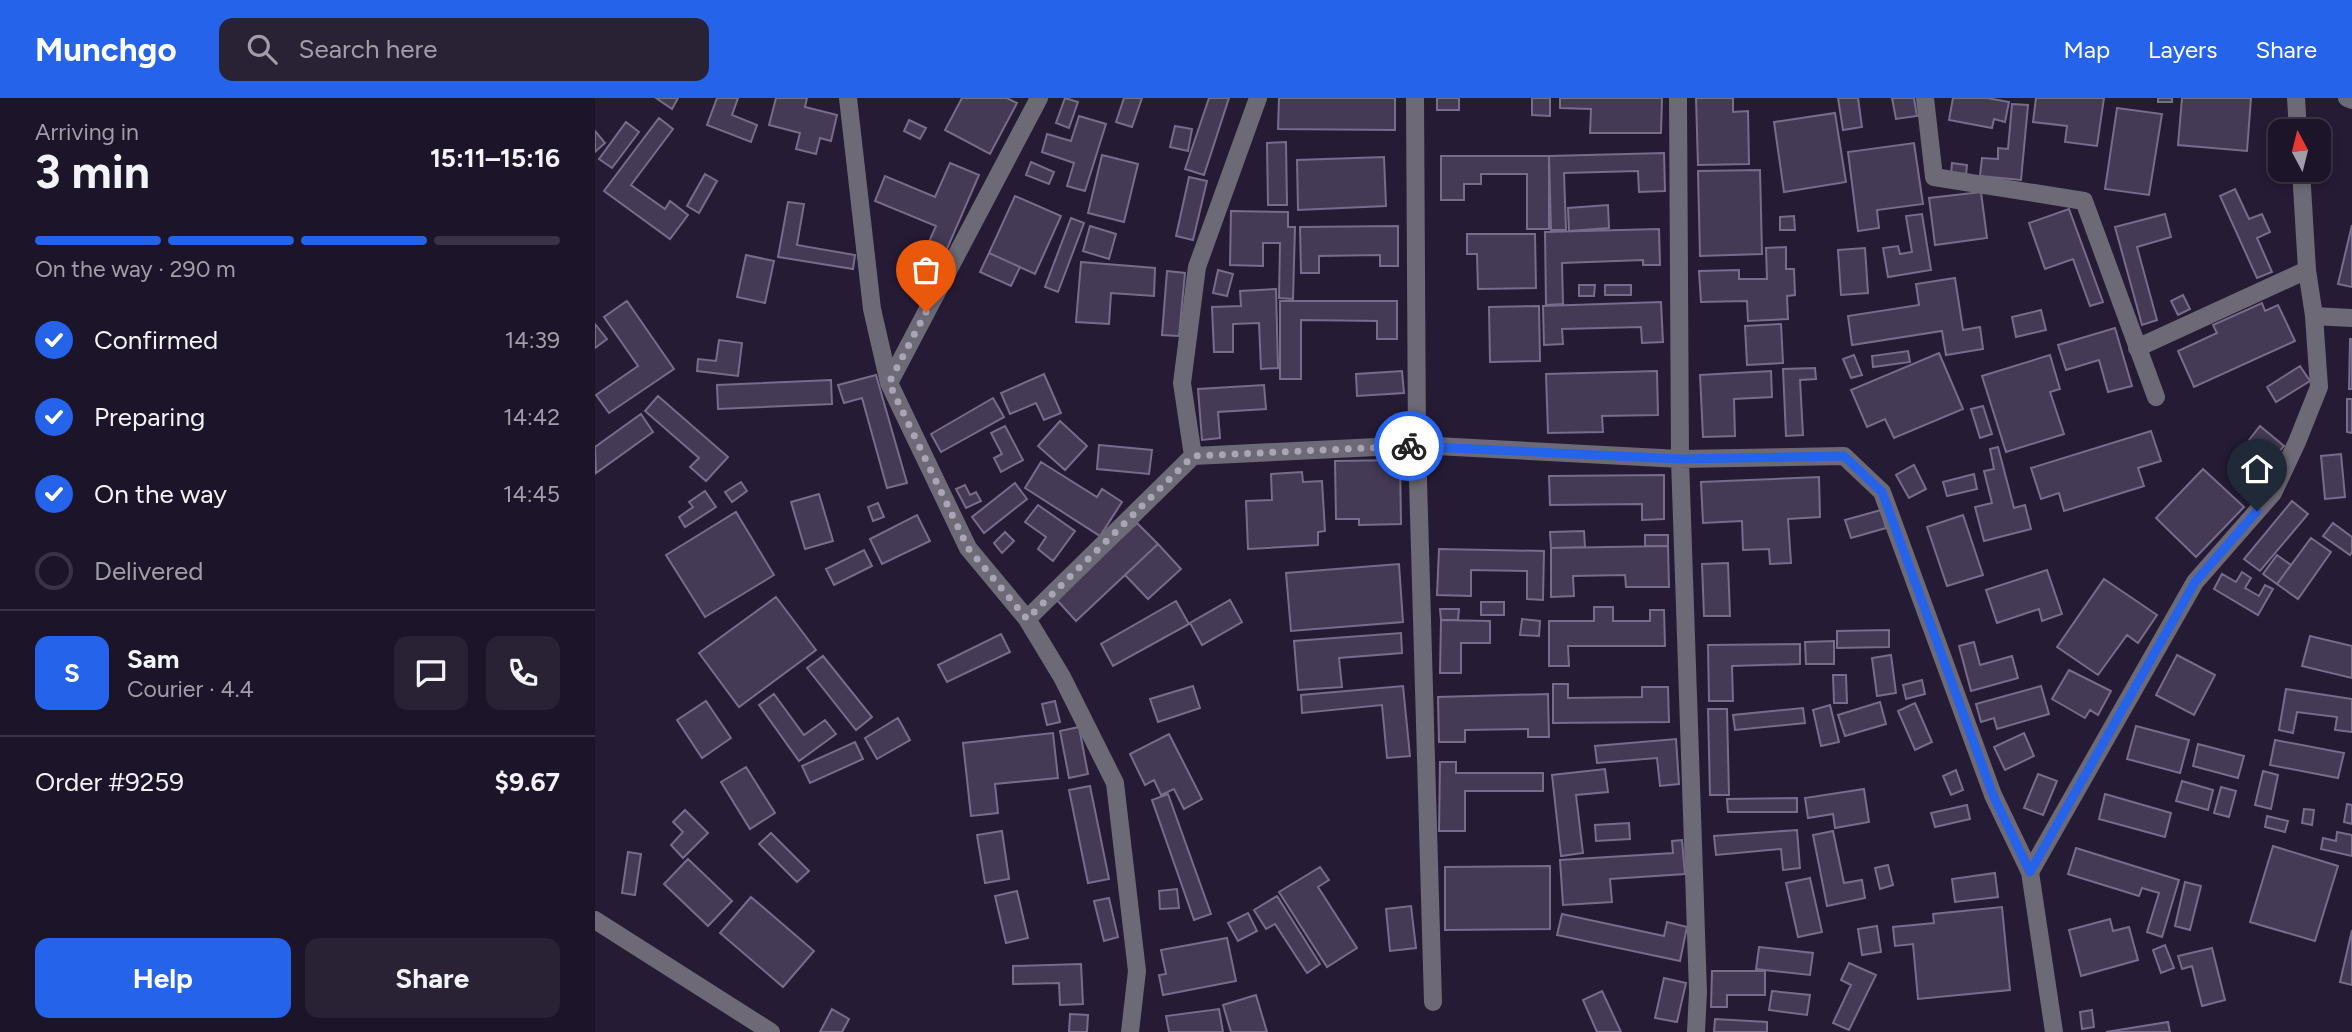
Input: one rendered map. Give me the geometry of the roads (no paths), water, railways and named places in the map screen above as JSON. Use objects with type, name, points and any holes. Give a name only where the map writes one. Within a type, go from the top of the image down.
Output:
[{"type":"street","points":[[848,98],[872,309],[889,383],[968,548],[1027,619],[1062,677],[1115,783],[1137,971],[1129,1032]]},
{"type":"street","points":[[889,383],[1039,98]]},
{"type":"street","points":[[1193,456],[1182,383],[1197,267],[1258,98]]},
{"type":"street","points":[[1415,98],[1417,445],[1433,1002]]},
{"type":"street","points":[[1678,98],[1680,459],[1697,964],[1696,1032]]},
{"type":"street","points":[[1925,98],[1934,177],[2084,201],[2156,397]]},
{"type":"street","points":[[2296,98],[2297,119]]},
{"type":"street","points":[[2030,872],[2195,582],[2273,493],[2319,387],[2314,316],[2307,270],[2302,182]]},
{"type":"street","points":[[2137,348],[2307,270]]},
{"type":"street","points":[[2314,316],[2352,318]]},
{"type":"street","points":[[1027,619],[1193,456],[1417,445],[1680,459],[1844,456],[1882,492],[1993,795],[2030,872],[2054,1032]]},
{"type":"street","points":[[595,920],[771,1032]]}]
